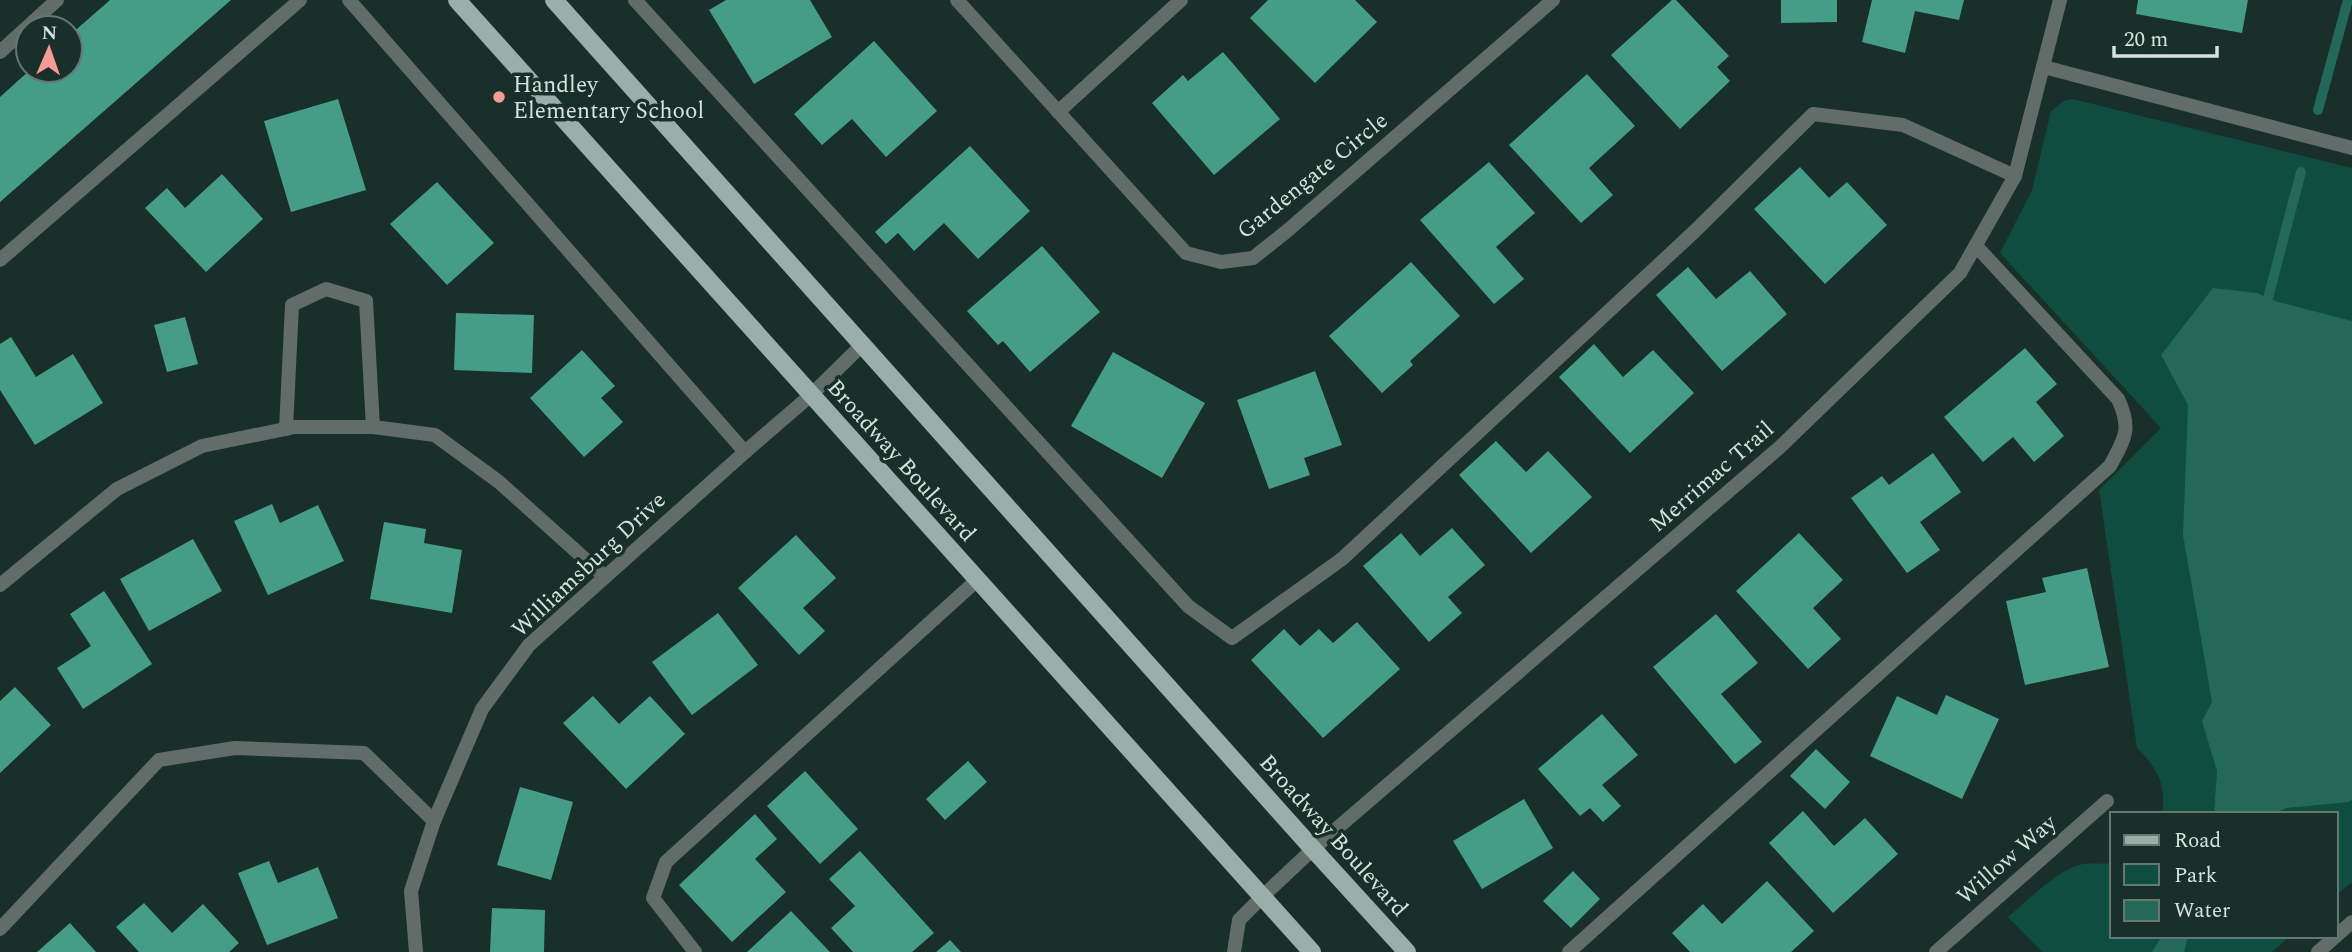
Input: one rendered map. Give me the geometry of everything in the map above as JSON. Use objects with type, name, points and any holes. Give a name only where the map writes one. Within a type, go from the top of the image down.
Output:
[{"type":"main road","name":"Broadway Boulevard","points":[[457,0],[1312,952]]},
{"type":"main road","name":"Broadway Boulevard","points":[[554,0],[1407,952]]},
{"type":"street","points":[[0,52],[57,0]]},
{"type":"street","points":[[0,260],[300,0]]},
{"type":"street","points":[[349,0],[745,452]]},
{"type":"street","points":[[635,0],[1188,606],[1232,638],[1342,559],[1695,231],[1812,114],[1903,125],[2015,176]]},
{"type":"street","name":"Gardengate Circle","points":[[957,0],[1185,253],[1221,262],[1253,258],[1297,223],[1553,0]]},
{"type":"street","points":[[1058,112],[1181,0]]},
{"type":"street","name":"Merrimac Trail","points":[[1234,952],[1239,920],[1312,849],[1780,447],[1960,273],[2015,176],[2060,0]]},
{"type":"street","points":[[2044,67],[2352,148]]},
{"type":"street","points":[[1569,952],[2110,466],[2123,442],[2127,418],[2118,399],[1977,247]]},
{"type":"street","points":[[286,429],[292,305],[326,289],[366,301],[373,427]]},
{"type":"street","name":"Williamsburg Drive","points":[[416,952],[411,891],[434,821],[482,709],[529,645],[811,395],[862,345]]},
{"type":"street","points":[[0,585],[117,489],[202,446],[295,427],[373,427],[435,435],[499,482],[605,577]]},
{"type":"street","points":[[695,952],[653,898],[666,862],[976,581]]},
{"type":"street","points":[[0,929],[17,914],[159,760],[235,748],[364,753],[434,821]]},
{"type":"street","name":"Willow Way","points":[[1936,952],[2107,801]]},
{"type":"street","points":[[2338,934],[2352,922]]},
{"type":"street","points":[[2318,952],[2334,938]]},
{"type":"green space","points":[[2073,99],[2352,168],[2352,882],[2338,893],[2338,812],[2162,812],[2163,795],[2159,778],[2150,762],[2137,748],[2099,490],[2161,428],[2000,253],[2032,190],[2051,111],[2064,101]]},
{"type":"green space","points":[[2110,863],[2110,938],[2288,938],[2272,952],[2042,952],[2008,917],[2042,887],[2062,873],[2083,864]]},
{"type":"water","points":[[2213,288],[2257,293],[2278,302],[2352,321],[2352,800],[2349,802],[2287,808],[2277,812],[2214,812],[2217,771],[2202,721],[2212,702],[2183,535],[2188,405],[2161,355]]},
{"type":"water","points":[[2161,938],[2188,938],[2184,952],[2152,952]]},
{"type":"building","points":[[110,0],[231,0],[0,202],[0,97],[14,84],[84,84],[84,23]]},
{"type":"building","points":[[726,0],[810,0],[832,37],[754,84],[709,10]]},
{"type":"building","points":[[1268,0],[1355,0],[1377,22],[1315,83],[1250,18]]},
{"type":"building","points":[[1672,0],[1676,0],[1729,56],[1717,67],[1730,81],[1680,129],[1611,55]]},
{"type":"building","points":[[1781,0],[1837,0],[1837,22],[1781,23]]},
{"type":"building","points":[[1872,0],[1964,0],[1959,20],[1915,11],[1905,53],[1862,42]]},
{"type":"building","points":[[2138,0],[2248,0],[2242,33],[2136,14]]},
{"type":"building","points":[[874,41],[937,111],[886,157],[852,119],[822,145],[794,114]]},
{"type":"building","points":[[1223,52],[1280,119],[1214,175],[1152,103],[1183,75],[1188,81]]},
{"type":"building","points":[[1587,74],[1635,126],[1589,168],[1613,195],[1581,223],[1509,145]]},
{"type":"building","points":[[338,99],[366,190],[291,212],[264,121]]},
{"type":"building","points":[[970,146],[1030,211],[978,259],[944,223],[914,251],[898,233],[886,244],[875,232]]},
{"type":"building","points":[[1489,162],[1535,213],[1496,247],[1524,279],[1494,304],[1420,220]]},
{"type":"building","points":[[1800,167],[1829,198],[1847,182],[1887,225],[1825,284],[1754,209]]},
{"type":"building","points":[[222,174],[263,219],[206,272],[145,208],[167,188],[185,208]]},
{"type":"building","points":[[437,182],[494,243],[447,285],[390,224]]},
{"type":"building","points":[[1042,246],[1100,312],[1030,372],[1003,341],[998,345],[967,311]]},
{"type":"building","points":[[1411,262],[1460,316],[1410,361],[1413,365],[1382,393],[1329,336]]},
{"type":"building","points":[[1688,267],[1716,299],[1750,271],[1787,314],[1722,371],[1656,295]]},
{"type":"building","points":[[456,313],[534,315],[532,373],[454,370]]},
{"type":"building","points":[[185,317],[198,364],[167,372],[154,325]]},
{"type":"building","points":[[11,337],[36,377],[73,354],[103,403],[35,445],[0,390],[0,344]]},
{"type":"building","points":[[1594,344],[1623,377],[1653,350],[1694,393],[1630,453],[1559,377]]},
{"type":"building","points":[[2025,348],[2057,384],[2036,402],[2064,436],[2034,462],[2013,437],[1983,462],[1944,417]]},
{"type":"building","points":[[582,350],[615,386],[601,398],[623,422],[584,457],[530,398]]},
{"type":"building","points":[[1113,352],[1205,403],[1162,478],[1071,426]]},
{"type":"building","points":[[1315,371],[1342,445],[1304,458],[1310,475],[1269,489],[1237,400]]},
{"type":"building","points":[[1496,441],[1526,472],[1548,451],[1592,497],[1531,553],[1459,475]]},
{"type":"building","points":[[1933,453],[1961,492],[1920,522],[1940,550],[1907,573],[1851,498],[1882,476],[1889,485]]},
{"type":"building","points":[[272,504],[280,523],[318,505],[344,561],[268,595],[234,521]]},
{"type":"building","points":[[384,522],[426,529],[424,543],[462,550],[452,613],[370,599]]},
{"type":"building","points":[[1452,528],[1485,565],[1448,597],[1462,613],[1429,642],[1363,566],[1401,533],[1420,556]]},
{"type":"building","points":[[1799,533],[1843,580],[1813,608],[1841,639],[1808,669],[1736,591]]},
{"type":"building","points":[[796,535],[836,578],[803,608],[825,631],[799,655],[738,588]]},
{"type":"building","points":[[193,539],[222,591],[149,631],[120,579]]},
{"type":"building","points":[[2087,568],[2109,667],[2025,685],[2006,601],[2046,592],[2042,578]]},
{"type":"building","points":[[104,591],[152,664],[83,709],[57,668],[91,646],[70,614]]},
{"type":"building","points":[[718,613],[758,665],[692,715],[652,662]]},
{"type":"building","points":[[1716,614],[1758,663],[1721,694],[1762,742],[1735,764],[1653,667]]},
{"type":"building","points":[[1357,622],[1400,669],[1323,738],[1251,660],[1284,629],[1300,646],[1319,629],[1333,643]]},
{"type":"building","points":[[15,687],[51,725],[0,773],[0,701]]},
{"type":"building","points":[[1946,695],[1999,719],[1962,799],[1870,756],[1897,696],[1937,715]]},
{"type":"building","points":[[593,696],[619,724],[650,696],[685,734],[626,789],[563,723]]},
{"type":"building","points":[[1602,714],[1638,755],[1602,785],[1621,806],[1603,822],[1590,808],[1580,816],[1538,769]]},
{"type":"building","points":[[1816,749],[1850,782],[1825,809],[1790,776]]},
{"type":"building","points":[[968,761],[987,782],[945,820],[926,799]]},
{"type":"building","points":[[805,771],[858,829],[820,864],[767,806]]},
{"type":"building","points":[[520,787],[573,802],[551,880],[497,865]]},
{"type":"building","points":[[1524,799],[1553,848],[1482,889],[1453,841]]},
{"type":"building","points":[[1803,811],[1834,846],[1865,818],[1898,854],[1833,913],[1769,843]]},
{"type":"building","points":[[755,814],[777,839],[755,859],[786,892],[732,942],[679,885]]},
{"type":"building","points":[[860,851],[934,933],[912,952],[853,952],[831,928],[855,906],[829,879]]},
{"type":"building","points":[[269,861],[278,883],[318,867],[338,918],[267,945],[238,873]]},
{"type":"building","points":[[1573,871],[1600,899],[1571,928],[1543,901]]},
{"type":"building","points":[[1767,881],[1814,931],[1791,952],[1690,952],[1672,933],[1703,904],[1722,924]]},
{"type":"building","points":[[144,903],[172,933],[203,904],[239,943],[229,952],[139,952],[116,927]]},
{"type":"building","points":[[492,908],[545,910],[544,952],[490,952]]},
{"type":"building","points":[[791,911],[830,952],[747,952]]},
{"type":"building","points":[[70,923],[96,952],[37,952]]},
{"type":"building","points":[[950,940],[961,952],[936,952]]},
{"type":"waterway","points":[[2318,110],[2348,0]]},
{"type":"waterway","points":[[2268,298],[2301,172]]},
{"type":"place","name":"Handley Elementary School","points":[[499,97]]}]
